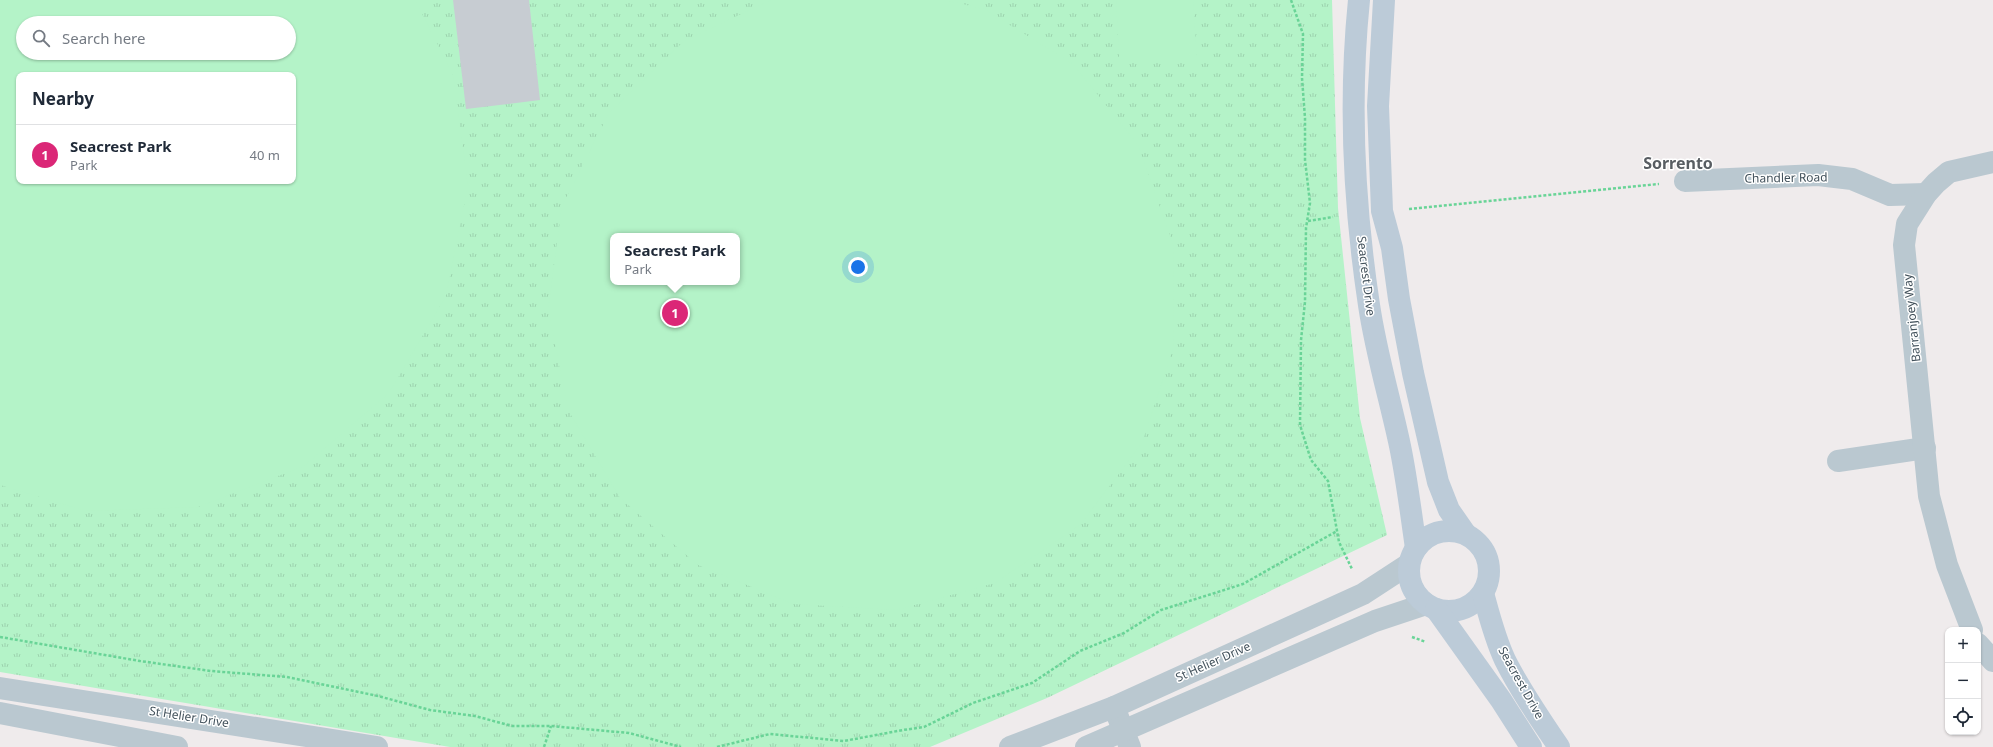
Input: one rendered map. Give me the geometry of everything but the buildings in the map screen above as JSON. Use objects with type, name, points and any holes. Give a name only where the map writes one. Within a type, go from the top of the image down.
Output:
[{"type":"main road","name":"Seacrest Drive","points":[[1360,0],[1355,100],[1359,214],[1363,256],[1369,305],[1381,368],[1401,452],[1413,556]]},
{"type":"main road","points":[[1384,0],[1378,106],[1382,211],[1392,248],[1399,299],[1413,373],[1438,482],[1449,510],[1465,533],[1477,541],[1485,552],[1490,566],[1489,580],[1478,599],[1462,609],[1453,611],[1431,606],[1418,596],[1412,586],[1409,576],[1413,556],[1424,540],[1433,534],[1443,531],[1465,533]]},
{"type":"main road","name":"Seacrest Drive","points":[[1483,592],[1493,627],[1505,660],[1559,747]]},
{"type":"main road","name":"Seacrest Drive","points":[[1431,606],[1501,700],[1531,747]]},
{"type":"street","points":[[1926,194],[1949,172],[1993,162]]},
{"type":"street","name":"Chandler Road","points":[[1685,181],[1818,175],[1852,179],[1890,195],[1926,194]]},
{"type":"street","name":"Barranjoey Way","points":[[1926,194],[1907,224],[1904,245],[1929,496],[1947,565],[1971,627]]},
{"type":"street","points":[[1838,461],[1925,448]]},
{"type":"street","name":"St Helier Drive","points":[[1010,747],[1114,707],[1363,594],[1413,556]]},
{"type":"street","points":[[1086,747],[1126,739],[1375,621],[1431,606]]},
{"type":"street","points":[[1981,647],[1993,660]]},
{"type":"street","name":"St Helier Drive","points":[[0,688],[377,747]]},
{"type":"street","points":[[1114,707],[1126,739]]},
{"type":"street","points":[[0,714],[177,747]]},
{"type":"path","points":[[1292,0],[1303,34],[1302,78],[1305,118],[1305,160],[1310,204],[1306,228],[1305,302],[1301,340],[1300,425],[1311,460],[1328,481],[1339,542],[1363,594]]},
{"type":"path","points":[[1382,211],[1685,181]]},
{"type":"path","points":[[717,747],[770,734],[844,741],[924,727],[973,703],[1032,683],[1080,651],[1124,633],[1160,610],[1243,584],[1337,531]]},
{"type":"path","points":[[0,637],[140,662],[211,672],[287,677],[378,696],[430,710],[475,716],[512,726],[551,726],[629,733],[681,747]]},
{"type":"path","points":[[1405,637],[1412,637],[1429,643]]},
{"type":"path","points":[[544,747],[551,726]]},
{"type":"green space","points":[[0,0],[1332,0],[1338,208],[1360,418],[1387,535],[1047,698],[930,747],[450,747],[0,672]]},
{"type":"green space","points":[[0,0],[415,0],[453,75],[468,186],[446,296],[389,393],[304,466],[198,507],[86,511],[0,485]]},
{"type":"green space","points":[[771,0],[945,0],[984,9],[1073,64],[1138,145],[1173,244],[1174,346],[1142,443],[1080,525],[995,583],[896,610],[793,604],[698,565],[620,498],[568,410],[548,310],[562,206],[609,113],[684,41]]},
{"type":"green space","points":[[1116,0],[1193,0],[1197,57],[1119,57]]},
{"type":"place","name":"Seacrest Park","points":[[675,313]]},
{"type":"district","name":"Sorrento","points":[[1678,163]]}]
